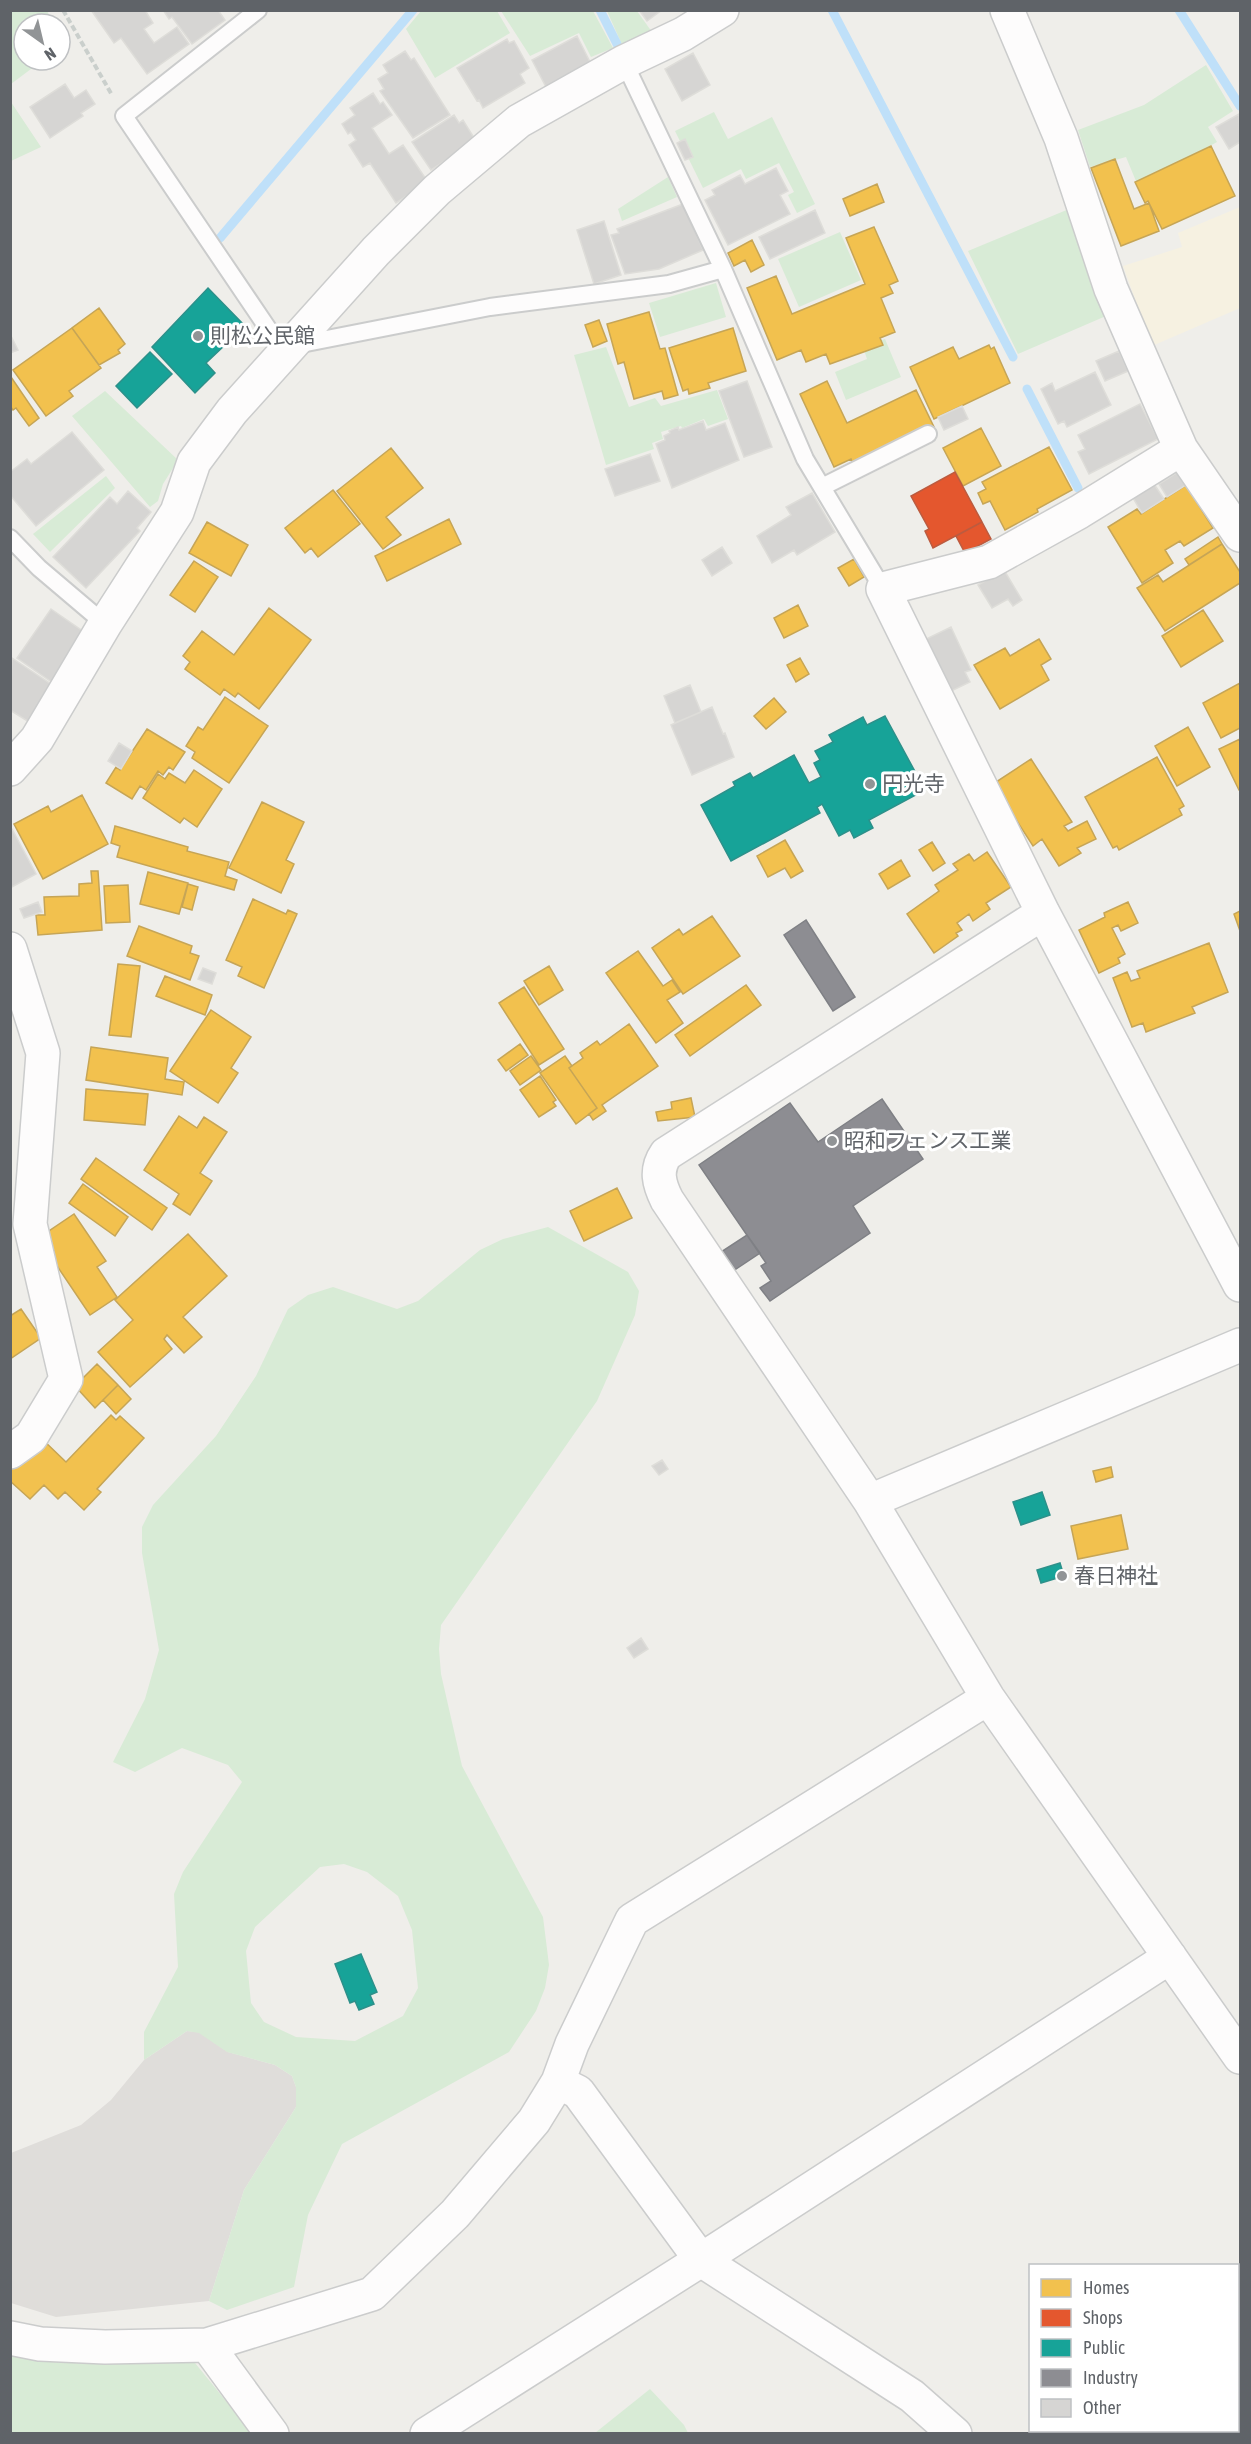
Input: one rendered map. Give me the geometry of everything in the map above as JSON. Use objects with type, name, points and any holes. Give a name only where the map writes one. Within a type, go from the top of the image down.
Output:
[{"type":"street","points":[[10,769],[37,739],[105,624],[177,512],[194,462],[232,411],[376,252],[437,190],[519,121],[624,62],[683,34],[722,10]]},
{"type":"street","points":[[1007,10],[1061,138],[1111,289],[1181,449],[1230,498],[1240,535]]},
{"type":"street","points":[[1181,449],[1080,512],[989,562],[883,589],[1043,913],[1240,1285]]},
{"type":"street","points":[[1043,913],[666,1154],[660,1163],[660,1186],[666,1200],[870,1501],[988,1698],[1240,2057]]},
{"type":"street","points":[[10,949],[43,1053],[30,1224],[66,1379],[31,1437],[10,1452]]},
{"type":"street","points":[[870,1501],[1240,1345]]},
{"type":"street","points":[[10,2338],[40,2344],[105,2347],[207,2345],[372,2294],[455,2214],[534,2121],[558,2082],[572,2044],[632,1920],[988,1698]]},
{"type":"street","points":[[427,2433],[701,2260],[1170,1957]]},
{"type":"street","points":[[558,2082],[578,2092],[701,2260],[912,2396],[955,2433]]},
{"type":"street","points":[[207,2345],[272,2433]]},
{"type":"lane","points":[[258,10],[124,116],[273,336],[291,346],[490,307],[669,284],[723,269]]},
{"type":"lane","points":[[624,62],[723,269],[805,459],[883,589]]},
{"type":"lane","points":[[822,487],[928,434]]},
{"type":"lane","points":[[10,538],[39,568],[105,624]]},
{"type":"path","points":[[63,10],[124,116]]},
{"type":"shaded area","points":[[187,2031],[199,2032],[228,2052],[275,2065],[292,2076],[296,2087],[296,2107],[244,2190],[209,2301],[56,2317],[11,2303],[11,2153],[81,2125],[111,2100],[144,2060]]},
{"type":"green space","points":[[11,10],[47,11],[12,12],[12,72],[27,72],[11,84]]},
{"type":"green space","points":[[421,11],[497,11],[510,33],[435,78],[406,29]]},
{"type":"green space","points":[[501,11],[593,11],[613,48],[591,57],[579,33],[530,56]]},
{"type":"green space","points":[[607,11],[637,11],[652,32],[623,47]]},
{"type":"green space","points":[[1206,65],[1233,111],[1208,127],[1217,142],[1138,186],[1126,157],[1090,167],[1078,130],[1144,105]]},
{"type":"green space","points":[[11,102],[41,147],[10,161]]},
{"type":"green space","points":[[714,112],[728,139],[772,117],[815,204],[797,213],[788,195],[794,192],[779,163],[746,179],[741,169],[703,188],[675,131]]},
{"type":"green space","points":[[668,177],[677,197],[622,221],[618,209]]},
{"type":"green space","points":[[1069,209],[1106,316],[1018,354],[968,251]]},
{"type":"green space","points":[[840,232],[861,280],[799,307],[778,259]]},
{"type":"green space","points":[[716,283],[726,317],[660,337],[649,303]]},
{"type":"green space","points":[[885,339],[901,377],[846,400],[835,372],[867,359],[863,347]]},
{"type":"green space","points":[[606,347],[629,407],[655,398],[661,406],[717,390],[728,419],[708,426],[704,419],[682,428],[681,426],[661,432],[663,439],[652,443],[654,449],[606,465],[574,355]]},
{"type":"green space","points":[[105,391],[178,460],[163,484],[158,501],[150,507],[72,416]]},
{"type":"green space","points":[[106,476],[115,488],[50,552],[33,534]]},
{"type":"green space","points":[[548,1227],[628,1272],[639,1291],[635,1315],[597,1401],[441,1625],[439,1649],[441,1674],[462,1766],[543,1917],[549,1965],[545,1988],[536,2011],[509,2052],[342,2144],[308,2215],[294,2287],[227,2310],[209,2301],[244,2190],[296,2107],[296,2087],[292,2076],[275,2065],[227,2052],[199,2033],[187,2031],[144,2060],[144,2032],[178,1967],[174,1894],[183,1872],[242,1782],[228,1765],[182,1748],[135,1772],[113,1762],[145,1699],[159,1650],[142,1553],[142,1527],[153,1505],[216,1436],[256,1376],[288,1309],[308,1295],[333,1287],[397,1309],[418,1301],[480,1250],[503,1239]],"holes":[[[344,1864],[367,1872],[398,1896],[412,1930],[418,1988],[403,2016],[355,2041],[296,2037],[264,2022],[251,2003],[246,1951],[255,1927],[320,1867]]]},
{"type":"green space","points":[[10,2353],[46,2359],[195,2363],[252,2433],[11,2433]]},
{"type":"green space","points":[[650,2389],[684,2425],[688,2433],[595,2433]]},
{"type":"sand","points":[[1240,207],[1240,308],[1152,346],[1123,266],[1182,247],[1178,233]]},
{"type":"building: Homes","points":[[1211,146],[1235,196],[1162,229],[1148,201],[1145,203],[1135,182]]},
{"type":"building: Homes","points":[[1115,159],[1134,209],[1149,203],[1159,231],[1121,246],[1091,168]]},
{"type":"building: Homes","points":[[877,184],[884,202],[850,216],[843,199]]},
{"type":"building: Homes","points":[[874,227],[898,281],[889,285],[893,293],[881,298],[895,332],[880,338],[883,345],[830,364],[826,354],[806,362],[801,350],[777,360],[747,288],[776,276],[792,314],[865,284],[846,238]]},
{"type":"building: Homes","points":[[752,240],[764,265],[751,272],[745,260],[734,266],[728,253]]},
{"type":"building: Homes","points":[[99,308],[125,344],[118,350],[120,353],[99,365],[72,328]]},
{"type":"building: Homes","points":[[649,312],[660,349],[665,348],[678,395],[664,399],[662,391],[634,399],[624,362],[618,364],[607,324]]},
{"type":"building: Homes","points":[[599,320],[607,341],[593,347],[585,325]]},
{"type":"building: Homes","points":[[72,328],[101,368],[69,391],[73,396],[46,416],[13,370]]},
{"type":"building: Homes","points":[[733,328],[746,371],[708,383],[710,388],[689,394],[688,389],[683,391],[669,348]]},
{"type":"building: Homes","points":[[989,345],[991,349],[994,347],[1010,383],[934,419],[910,367],[953,347],[959,359]]},
{"type":"building: Homes","points":[[11,377],[39,418],[29,426],[16,408],[13,410],[10,406]]},
{"type":"building: Homes","points":[[827,381],[847,423],[916,390],[934,427],[854,466],[851,459],[834,467],[800,394]]},
{"type":"building: Homes","points":[[981,428],[1001,466],[963,486],[943,448]]},
{"type":"building: Homes","points":[[1049,447],[1072,490],[1005,530],[990,501],[983,504],[978,493],[986,489],[982,482]]},
{"type":"building: Homes","points":[[391,448],[423,488],[386,517],[401,535],[383,549],[337,491]]},
{"type":"building: Homes","points":[[1186,485],[1213,528],[1184,546],[1180,541],[1165,550],[1173,563],[1142,583],[1108,527],[1137,509],[1141,514]]},
{"type":"building: Homes","points":[[333,490],[360,524],[318,557],[311,548],[305,553],[285,528]]},
{"type":"building: Homes","points":[[449,519],[461,544],[387,581],[375,556]]},
{"type":"building: Homes","points":[[207,522],[248,545],[231,576],[189,553]]},
{"type":"building: Homes","points":[[1218,537],[1222,544],[1189,565],[1185,559]]},
{"type":"building: Homes","points":[[1222,544],[1240,572],[1240,583],[1165,631],[1137,588],[1158,575],[1163,582]]},
{"type":"building: Homes","points":[[854,559],[864,577],[849,586],[838,568]]},
{"type":"building: Homes","points":[[194,561],[218,577],[195,612],[170,595]]},
{"type":"building: Homes","points":[[798,605],[808,626],[784,638],[774,618]]},
{"type":"building: Homes","points":[[269,608],[311,640],[259,709],[238,693],[235,697],[224,689],[220,695],[185,669],[190,662],[183,656],[202,631],[234,655]]},
{"type":"building: Homes","points":[[1203,610],[1223,641],[1181,667],[1162,636]]},
{"type":"building: Homes","points":[[1039,639],[1051,659],[1041,665],[1049,680],[1000,709],[974,665],[1005,648],[1010,656]]},
{"type":"building: Homes","points":[[800,658],[809,674],[796,682],[787,665]]},
{"type":"building: Homes","points":[[1240,683],[1240,728],[1221,738],[1203,703]]},
{"type":"building: Homes","points":[[225,697],[268,726],[229,783],[192,758],[195,752],[186,746],[198,727],[203,730]]},
{"type":"building: Homes","points":[[774,698],[786,712],[766,729],[754,716]]},
{"type":"building: Homes","points":[[1188,727],[1210,767],[1177,786],[1155,746]]},
{"type":"building: Homes","points":[[147,729],[185,752],[173,770],[169,767],[163,775],[158,771],[146,790],[140,786],[132,799],[106,783],[116,767],[120,770]]},
{"type":"building: Homes","points":[[1240,739],[1240,790],[1239,790],[1219,749]]},
{"type":"building: Homes","points":[[1157,757],[1184,806],[1179,809],[1182,815],[1119,850],[1117,846],[1113,848],[1085,797]]},
{"type":"building: Homes","points":[[1031,759],[1072,822],[1064,826],[1068,831],[1087,821],[1096,839],[1077,848],[1081,853],[1059,866],[1042,839],[1033,846],[993,784]]},
{"type":"building: Homes","points":[[194,770],[222,789],[197,827],[184,818],[180,823],[143,798],[158,774],[165,779],[169,773],[185,783]]},
{"type":"building: Homes","points":[[82,795],[108,844],[43,879],[14,824],[48,806],[51,812]]},
{"type":"building: Homes","points":[[262,802],[304,822],[286,860],[294,864],[281,893],[229,868]]},
{"type":"building: Homes","points":[[115,826],[188,847],[187,851],[229,862],[225,876],[237,880],[234,890],[117,857],[120,846],[111,843]]},
{"type":"building: Homes","points":[[785,840],[803,871],[791,878],[785,868],[768,877],[757,856]]},
{"type":"building: Homes","points":[[932,842],[945,863],[933,871],[919,850]]},
{"type":"building: Homes","points":[[987,852],[1011,887],[986,903],[990,909],[973,921],[969,914],[957,923],[962,930],[956,933],[958,936],[934,953],[907,914],[939,891],[935,885],[958,870],[953,864],[969,854],[974,861]]},
{"type":"building: Homes","points":[[901,860],[910,876],[888,889],[879,874]]},
{"type":"building: Homes","points":[[91,871],[98,871],[102,930],[38,935],[36,915],[45,915],[44,897],[79,896],[79,884],[92,883]]},
{"type":"building: Homes","points":[[148,872],[188,883],[179,914],[140,904]]},
{"type":"building: Homes","points":[[188,884],[198,887],[192,910],[182,907]]},
{"type":"building: Homes","points":[[128,885],[130,922],[106,923],[104,886]]},
{"type":"building: Homes","points":[[253,899],[286,914],[288,910],[297,914],[264,988],[238,976],[242,967],[226,960]]},
{"type":"building: Homes","points":[[1128,902],[1138,923],[1121,931],[1118,925],[1112,928],[1125,954],[1118,958],[1120,963],[1099,973],[1079,930],[1105,917],[1104,913]]},
{"type":"building: Homes","points":[[1240,911],[1240,931],[1234,914]]},
{"type":"building: Homes","points":[[712,916],[740,956],[683,994],[652,948],[679,929],[683,935]]},
{"type":"building: Homes","points":[[139,926],[192,946],[190,953],[199,956],[190,980],[127,956]]},
{"type":"building: Homes","points":[[1209,943],[1228,992],[1192,1007],[1195,1013],[1146,1032],[1143,1023],[1132,1027],[1113,978],[1127,972],[1131,981],[1140,978],[1137,971]]},
{"type":"building: Homes","points":[[638,951],[663,986],[672,980],[680,992],[667,1000],[683,1023],[656,1043],[606,973]]},
{"type":"building: Homes","points":[[118,964],[140,966],[131,1037],[109,1035]]},
{"type":"building: Homes","points":[[549,966],[563,990],[539,1005],[524,981]]},
{"type":"building: Homes","points":[[165,976],[212,995],[205,1015],[156,996]]},
{"type":"building: Homes","points":[[746,985],[761,1005],[690,1056],[675,1035]]},
{"type":"building: Homes","points":[[524,987],[564,1049],[539,1065],[499,1003]]},
{"type":"building: Homes","points":[[211,1010],[251,1037],[231,1068],[238,1073],[218,1103],[170,1071]]},
{"type":"building: Homes","points":[[629,1024],[658,1066],[602,1105],[606,1111],[593,1120],[589,1114],[597,1108],[569,1068],[583,1058],[580,1053],[597,1041],[600,1045]]},
{"type":"building: Homes","points":[[520,1044],[528,1055],[506,1071],[498,1060]]},
{"type":"building: Homes","points":[[91,1047],[168,1058],[165,1079],[184,1082],[182,1095],[86,1080]]},
{"type":"building: Homes","points":[[531,1056],[541,1070],[520,1085],[510,1071]]},
{"type":"building: Homes","points":[[565,1056],[572,1066],[569,1068],[597,1108],[576,1124],[540,1073]]},
{"type":"building: Homes","points":[[540,1076],[556,1100],[553,1102],[556,1106],[539,1117],[520,1090]]},
{"type":"building: Homes","points":[[86,1089],[148,1094],[145,1125],[84,1120]]},
{"type":"building: Homes","points":[[691,1098],[695,1117],[658,1121],[656,1112],[672,1109],[671,1102]]},
{"type":"building: Homes","points":[[179,1116],[197,1128],[204,1117],[227,1132],[200,1173],[212,1181],[190,1215],[173,1204],[179,1194],[144,1170]]},
{"type":"building: Homes","points":[[96,1158],[167,1208],[152,1230],[81,1179]]},
{"type":"building: Homes","points":[[83,1184],[128,1217],[115,1236],[69,1203]]},
{"type":"building: Homes","points":[[617,1188],[632,1218],[584,1241],[570,1211]]},
{"type":"building: Homes","points":[[74,1214],[106,1261],[97,1267],[117,1297],[90,1315],[49,1254],[54,1251],[43,1235]]},
{"type":"building: Homes","points":[[188,1234],[227,1276],[183,1317],[202,1337],[184,1353],[167,1335],[164,1339],[172,1349],[130,1387],[98,1352],[133,1320],[115,1300]]},
{"type":"building: Homes","points":[[21,1309],[41,1338],[10,1359],[10,1316]]},
{"type":"building: Homes","points":[[97,1364],[118,1385],[95,1408],[75,1386]]},
{"type":"building: Homes","points":[[118,1385],[131,1399],[116,1414],[103,1400]]},
{"type":"building: Homes","points":[[111,1415],[116,1420],[120,1416],[144,1438],[97,1489],[101,1492],[84,1510],[65,1492],[58,1499],[44,1485],[30,1499],[10,1481],[10,1468],[40,1437],[66,1462]]},
{"type":"building: Homes","points":[[1111,1467],[1113,1477],[1096,1482],[1093,1471]]},
{"type":"building: Homes","points":[[1121,1515],[1128,1549],[1078,1559],[1071,1526]]},
{"type":"building: Shops","points":[[955,472],[982,522],[933,548],[925,531],[929,529],[911,496]]},
{"type":"building: Shops","points":[[982,522],[991,539],[965,553],[956,536]]},
{"type":"building: Public","name":"則松公民館","points":[[208,288],[245,326],[206,363],[215,373],[195,393],[152,347]]},
{"type":"building: Public","points":[[150,352],[172,374],[137,408],[116,386]]},
{"type":"building: Public","points":[[885,716],[925,790],[869,820],[873,828],[854,838],[850,830],[839,836],[822,804],[817,807],[820,813],[731,861],[701,805],[735,786],[733,782],[750,773],[753,778],[794,755],[809,783],[821,777],[814,763],[820,760],[815,751],[833,742],[829,735],[863,717],[867,725]]},
{"type":"building: Public","points":[[1042,1492],[1050,1515],[1021,1525],[1013,1502]]},
{"type":"building: Public","points":[[1060,1563],[1064,1576],[1041,1583],[1037,1570]]},
{"type":"building: Public","points":[[361,1954],[377,1992],[370,1995],[374,2004],[359,2010],[355,2001],[350,2003],[335,1964]]},
{"type":"building: Industry","points":[[806,920],[855,997],[833,1011],[784,935]]},
{"type":"building: Industry","points":[[882,1099],[923,1159],[853,1206],[870,1233],[770,1301],[760,1288],[771,1281],[761,1266],[766,1263],[699,1165],[790,1103],[818,1142]]},
{"type":"building: Industry","points":[[747,1235],[760,1253],[733,1271],[721,1252]]},
{"type":"building: Other","points":[[91,10],[145,10],[153,23],[144,29],[154,43],[177,27],[189,44],[147,74],[121,38],[114,43]]},
{"type":"building: Other","points":[[163,10],[218,10],[225,20],[192,44],[172,17],[169,19]]},
{"type":"building: Other","points":[[639,10],[662,10],[647,21]]},
{"type":"building: Other","points":[[577,36],[591,64],[546,87],[532,60]]},
{"type":"building: Other","points":[[507,39],[509,43],[514,41],[529,68],[520,74],[525,83],[483,108],[457,68]]},
{"type":"building: Other","points":[[405,51],[411,60],[414,58],[450,115],[413,138],[380,91],[384,89],[378,79],[388,73],[383,65]]},
{"type":"building: Other","points":[[693,53],[710,85],[682,101],[665,69]]},
{"type":"building: Other","points":[[65,84],[74,98],[86,90],[95,104],[81,113],[83,116],[50,138],[30,107]]},
{"type":"building: Other","points":[[373,93],[380,104],[383,102],[392,115],[372,128],[389,154],[403,145],[428,182],[396,203],[370,163],[363,167],[349,145],[356,140],[351,132],[348,134],[342,124],[355,115],[350,108]]},
{"type":"building: Other","points":[[1239,114],[1240,142],[1229,149],[1216,127]]},
{"type":"building: Other","points":[[454,115],[459,123],[463,120],[476,141],[431,170],[412,142]]},
{"type":"building: Other","points":[[685,139],[693,157],[685,160],[677,143]]},
{"type":"building: Other","points":[[776,168],[788,191],[780,195],[790,214],[728,245],[705,200],[715,195],[712,190],[740,175],[745,184]]},
{"type":"building: Other","points":[[683,204],[703,250],[659,269],[625,274],[611,235],[619,233],[617,229]]},
{"type":"building: Other","points":[[815,210],[825,233],[770,259],[759,237]]},
{"type":"building: Other","points":[[604,221],[621,275],[594,284],[577,230]]},
{"type":"building: Other","points":[[10,334],[18,350],[10,353]]},
{"type":"building: Other","points":[[1119,351],[1128,371],[1105,381],[1096,361]]},
{"type":"building: Other","points":[[1095,372],[1111,405],[1067,427],[1064,421],[1058,424],[1041,389],[1052,383],[1055,391]]},
{"type":"building: Other","points":[[747,381],[772,447],[744,457],[719,391]]},
{"type":"building: Other","points":[[1140,404],[1158,439],[1089,474],[1078,452],[1085,449],[1078,435]]},
{"type":"building: Other","points":[[962,406],[968,419],[944,430],[938,417]]},
{"type":"building: Other","points":[[703,421],[706,430],[725,423],[739,460],[672,488],[656,444],[665,440],[664,436],[670,433],[669,431],[678,427],[679,430]]},
{"type":"building: Other","points":[[72,432],[104,470],[36,526],[10,495],[10,472],[27,459],[31,464]]},
{"type":"building: Other","points":[[650,454],[660,481],[615,496],[605,469]]},
{"type":"building: Other","points":[[1176,473],[1183,476],[1186,485],[1167,497],[1159,484]]},
{"type":"building: Other","points":[[1154,484],[1164,499],[1142,513],[1133,498]]},
{"type":"building: Other","points":[[128,491],[151,512],[137,528],[140,531],[86,588],[53,557],[110,497],[117,504]]},
{"type":"building: Other","points":[[812,493],[835,532],[797,555],[794,550],[772,563],[757,536],[791,515],[786,507]]},
{"type":"building: Other","points":[[722,547],[732,563],[712,576],[702,560]]},
{"type":"building: Other","points":[[1004,570],[1022,600],[1013,606],[1008,599],[992,608],[978,585]]},
{"type":"building: Other","points":[[51,609],[87,634],[53,683],[17,658]]},
{"type":"building: Other","points":[[951,627],[971,670],[965,672],[970,682],[947,693],[922,641]]},
{"type":"building: Other","points":[[12,658],[54,686],[29,722],[10,710]]},
{"type":"building: Other","points":[[690,685],[701,712],[675,723],[664,696]]},
{"type":"building: Other","points":[[712,707],[734,757],[692,775],[671,725]]},
{"type":"building: Other","points":[[119,743],[132,751],[121,769],[108,761]]},
{"type":"building: Other","points":[[10,829],[36,874],[10,888]]},
{"type":"building: Other","points":[[38,902],[42,912],[24,918],[20,909]]},
{"type":"building: Other","points":[[203,968],[216,973],[212,984],[198,979]]},
{"type":"building: Other","points":[[662,1460],[668,1469],[659,1475],[652,1466]]},
{"type":"building: Other","points":[[641,1638],[648,1649],[634,1658],[627,1648]]},
{"type":"waterway","points":[[220,238],[413,10]]},
{"type":"waterway","points":[[600,10],[617,44]]},
{"type":"waterway","points":[[832,10],[1013,357]]},
{"type":"waterway","points":[[1179,10],[1240,106]]},
{"type":"waterway","points":[[1027,389],[1078,488]]},
{"type":"place","name":"則松公民館","points":[[198,336]]},
{"type":"place","name":"円光寺","points":[[870,784]]},
{"type":"place","name":"昭和フェンス工業","points":[[832,1141]]},
{"type":"place","name":"春日神社","points":[[1062,1576]]}]
